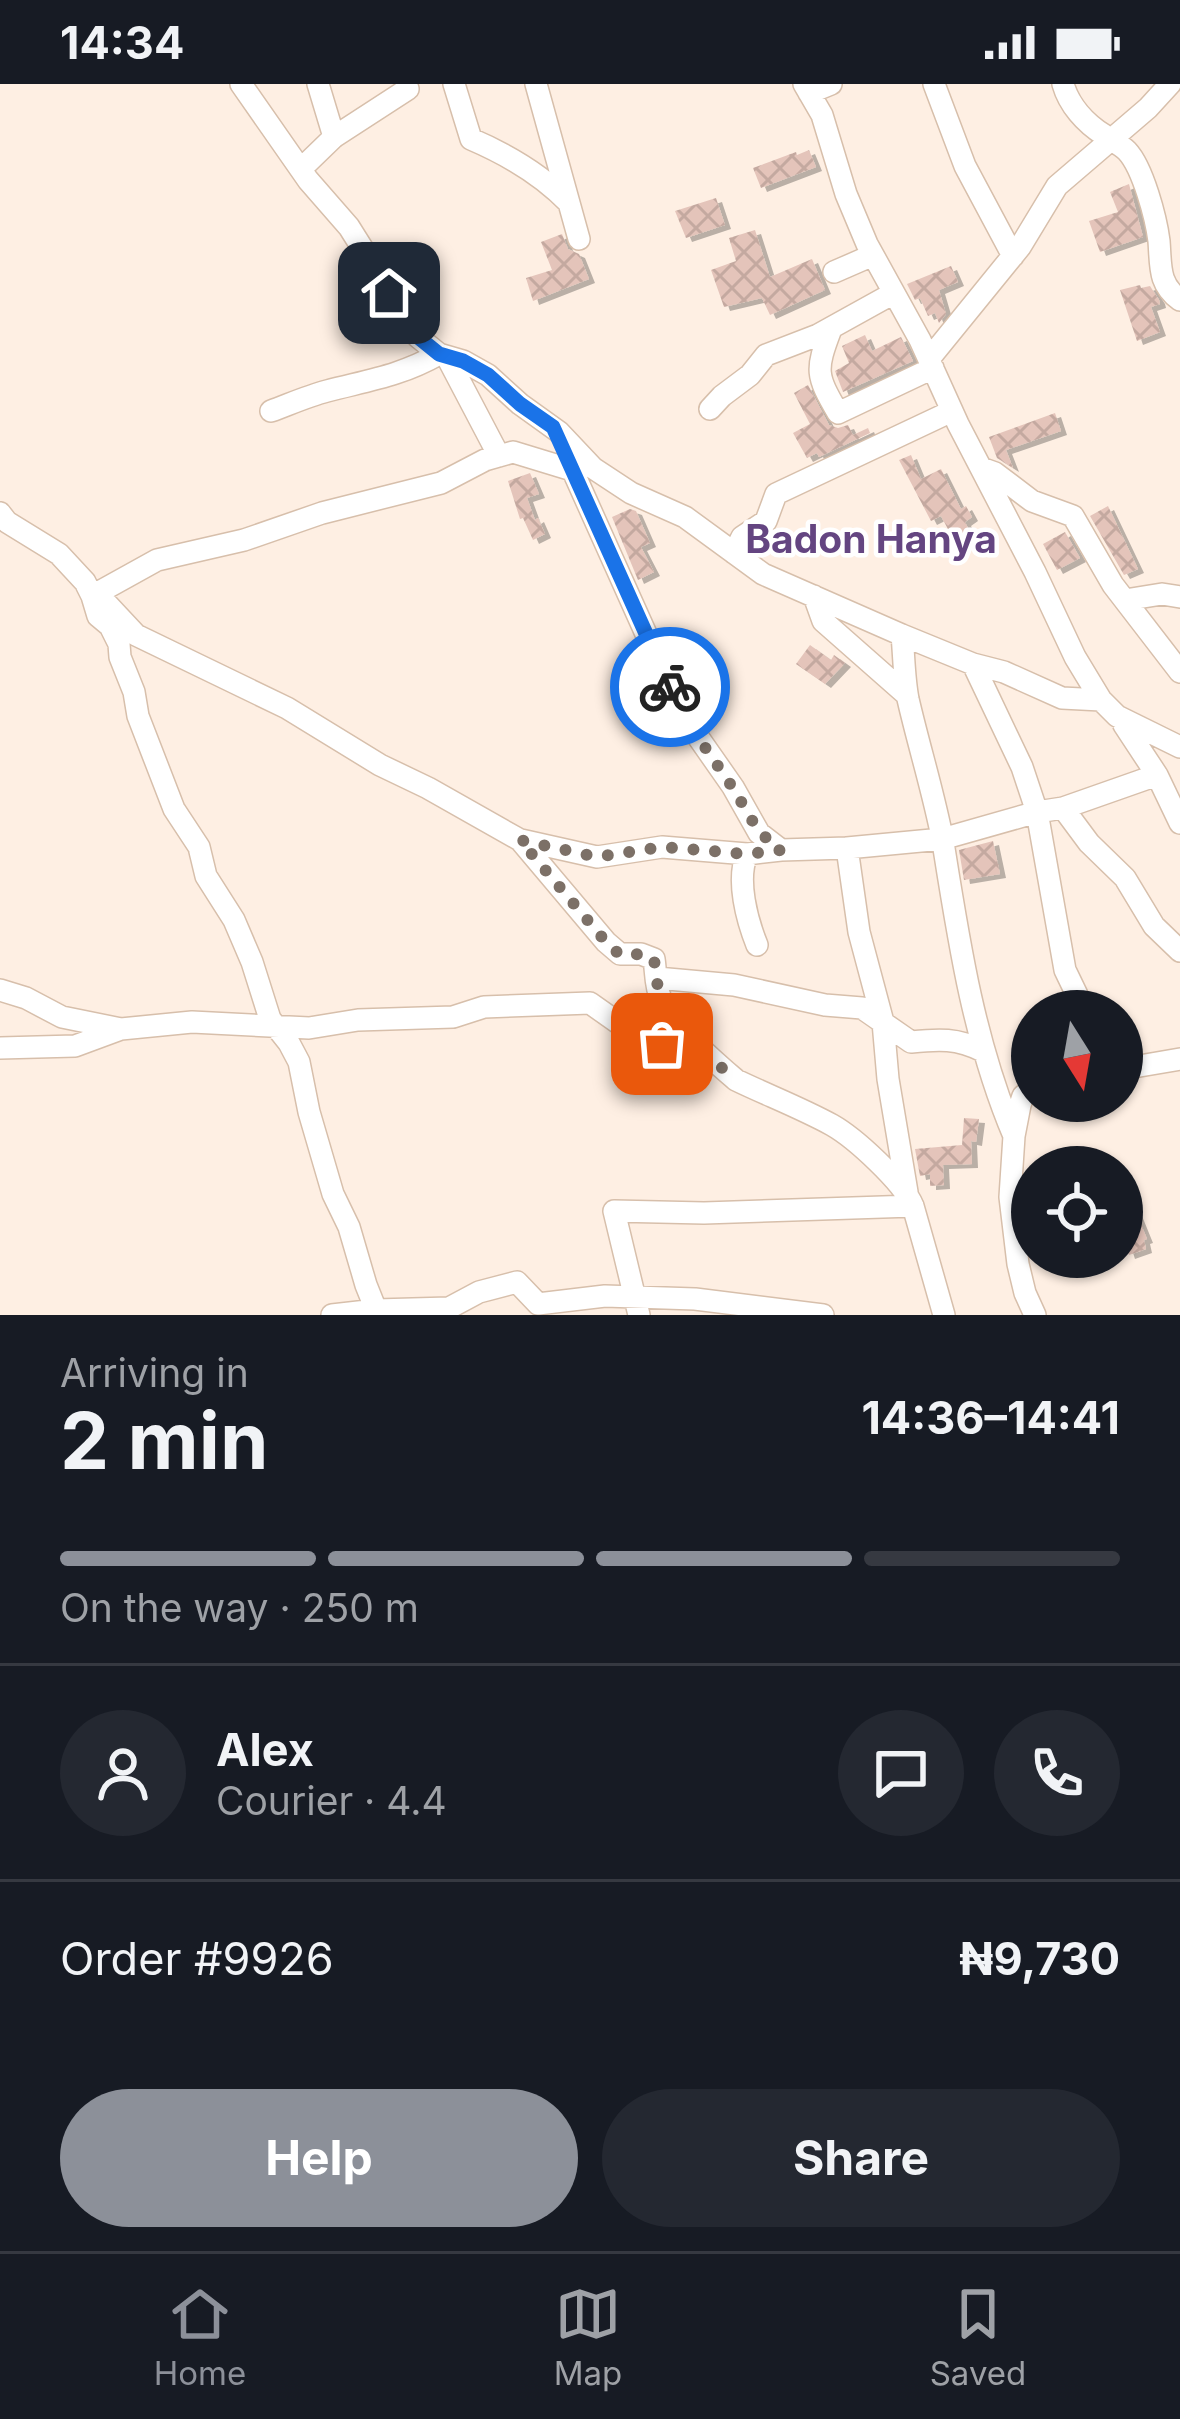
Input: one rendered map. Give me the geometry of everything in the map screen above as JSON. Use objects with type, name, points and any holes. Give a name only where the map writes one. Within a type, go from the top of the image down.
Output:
[{"type":"street","points":[[242,84],[315,189],[368,254],[418,337],[443,356],[488,375],[553,427],[592,469],[631,494],[685,517],[763,574],[974,664],[1063,698],[1109,708],[1180,747]]},
{"type":"street","points":[[318,84],[334,136]]},
{"type":"street","points":[[302,168],[334,136],[408,89],[406,84]]},
{"type":"street","points":[[454,84],[470,140],[498,151],[569,203]]},
{"type":"street","points":[[536,84],[579,239]]},
{"type":"street","points":[[831,84],[806,89],[822,115],[846,194],[873,255],[1075,657],[1134,736],[1180,823]]},
{"type":"street","points":[[934,84],[965,166],[1013,256]]},
{"type":"street","points":[[1063,84],[1067,99],[1093,128],[1128,152],[1154,214],[1160,274],[1180,300]]},
{"type":"street","points":[[831,329],[820,357],[819,377],[838,413],[931,363],[1013,256],[1058,186],[1171,84]]},
{"type":"street","points":[[834,272],[873,255]]},
{"type":"street","points":[[710,409],[766,355],[831,329],[892,294]]},
{"type":"street","points":[[271,411],[443,356]]},
{"type":"street","points":[[443,356],[499,456]]},
{"type":"street","points":[[734,554],[742,537],[766,520],[776,494],[952,411]]},
{"type":"street","points":[[553,427],[682,714],[759,832],[781,850]]},
{"type":"street","points":[[92,596],[157,560],[441,483],[485,460],[513,452],[572,470]]},
{"type":"street","points":[[980,468],[995,472],[1032,501],[1073,516],[1125,600],[1180,672]]},
{"type":"street","points":[[0,513],[59,554],[85,582],[98,616],[110,626],[119,644],[138,716],[175,809],[200,848],[206,876],[234,920],[261,999],[299,1062],[333,1194],[349,1226],[377,1312]]},
{"type":"street","points":[[1125,600],[1162,594],[1180,597]]},
{"type":"street","points":[[92,596],[107,604],[136,635],[287,708],[380,765],[520,840],[597,857],[662,847],[747,854],[942,839],[1063,808],[1157,775]]},
{"type":"street","points":[[814,596],[823,621],[907,695]]},
{"type":"street","points":[[902,635],[907,695],[942,839],[983,1051],[1015,1136]]},
{"type":"street","points":[[974,664],[1022,767],[1037,812],[1065,970],[1075,990]]},
{"type":"street","points":[[1063,808],[1089,843],[1125,878],[1154,926],[1180,951]]},
{"type":"street","points":[[520,840],[620,955],[654,959],[659,996],[722,1068],[736,1080],[835,1126],[910,1199]]},
{"type":"street","points":[[847,848],[859,932],[883,1022],[888,1079],[910,1199],[944,1315]]},
{"type":"street","points":[[747,854],[741,867],[749,926],[757,945]]},
{"type":"street","points":[[657,979],[734,985],[862,1008],[911,1042],[964,1042],[983,1051]]},
{"type":"street","points":[[0,990],[62,1017],[121,1029]]},
{"type":"street","points":[[0,1048],[75,1046],[121,1029],[192,1022],[309,1028],[358,1020],[453,1017],[484,1007],[590,1003],[631,1032],[722,1068]]},
{"type":"street","points":[[1143,1065],[1180,1059]]},
{"type":"street","points":[[1018,1122],[1010,1197],[1018,1264],[1035,1315]]},
{"type":"street","points":[[636,1306],[614,1211],[704,1213],[910,1199]]},
{"type":"street","points":[[332,1315],[449,1309],[479,1292],[517,1282],[538,1304],[605,1296],[636,1306],[695,1299],[824,1315]]},
{"type":"building","points":[[809,150],[816,167],[761,188],[753,168]]},
{"type":"building","points":[[1129,184],[1143,237],[1100,252],[1089,221],[1118,212],[1110,192]]},
{"type":"building","points":[[716,198],[725,225],[686,238],[675,211]]},
{"type":"building","points":[[755,230],[770,277],[812,259],[825,290],[770,315],[762,298],[724,307],[711,270],[736,261],[729,238]]},
{"type":"building","points":[[562,234],[568,249],[579,254],[589,279],[533,301],[526,278],[552,270],[541,242]]},
{"type":"building","points":[[951,266],[958,282],[939,290],[946,314],[939,323],[935,313],[928,316],[907,284]]},
{"type":"building","points":[[1150,286],[1159,300],[1160,304],[1151,307],[1160,332],[1137,341],[1120,290]]},
{"type":"building","points":[[865,335],[872,351],[901,337],[913,361],[843,392],[835,371],[849,363],[842,346]]},
{"type":"building","points":[[808,385],[829,425],[848,425],[853,435],[868,428],[870,433],[807,458],[793,433],[810,424],[794,393]]},
{"type":"building","points":[[1055,413],[1061,431],[1006,450],[1013,468],[997,458],[989,437]]},
{"type":"building","points":[[911,455],[921,479],[941,469],[961,509],[966,506],[972,517],[965,522],[974,540],[963,546],[941,516],[931,521],[899,460]]},
{"type":"building","points":[[530,473],[539,494],[527,498],[545,534],[533,540],[520,519],[508,481]]},
{"type":"building","points":[[1108,506],[1138,569],[1124,575],[1090,516]]},
{"type":"building","points":[[636,511],[650,543],[641,547],[654,572],[638,580],[612,517]]},
{"type":"building","points":[[1065,532],[1080,558],[1057,570],[1043,544]]},
{"type":"building","points":[[810,645],[831,660],[834,655],[845,663],[825,684],[796,664]]},
{"type":"building","points":[[993,841],[1000,874],[964,880],[959,850]]},
{"type":"building","points":[[964,1118],[979,1119],[976,1142],[971,1141],[972,1164],[943,1165],[944,1185],[930,1186],[930,1174],[920,1176],[915,1149],[962,1145]]},
{"type":"way so far","points":[[662,1044],[722,1068],[659,996],[654,959],[620,955],[520,840],[597,857],[662,847],[747,854],[781,850],[759,832],[682,714],[670,687]]},
{"type":"district","name":"Badon Hanya","points":[[871,538]]},
{"type":"route","points":[[389,293],[418,337],[439,354],[488,375],[553,427],[670,687]]}]
